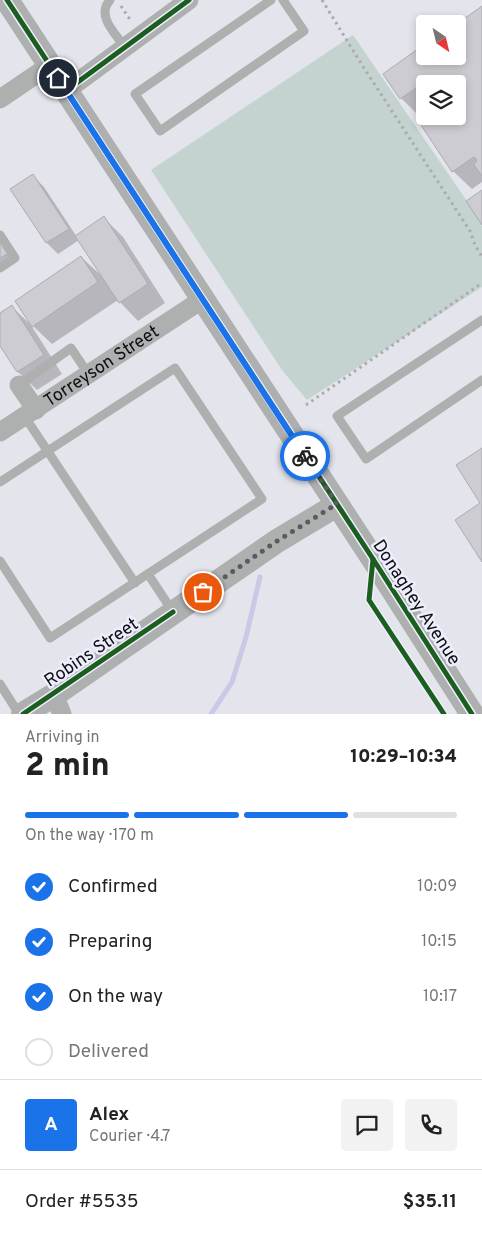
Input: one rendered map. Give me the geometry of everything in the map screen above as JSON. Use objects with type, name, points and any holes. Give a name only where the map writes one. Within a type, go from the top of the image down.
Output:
[{"type":"street","name":"Donaghey Avenue","points":[[7,0],[473,714]]},
{"type":"street","points":[[66,90],[189,0]]},
{"type":"street","points":[[0,99],[50,65]]},
{"type":"street","name":"Torreyson Street","points":[[0,432],[203,299]]},
{"type":"street","points":[[19,384],[31,413]]},
{"type":"street","name":"Robins Street","points":[[23,714],[58,704],[173,612],[277,541],[337,504]]},
{"type":"street","points":[[473,714],[482,708]]},
{"type":"lane","points":[[110,0],[106,4],[104,15],[124,46]]},
{"type":"lane","points":[[270,0],[135,94],[160,131],[304,31],[283,0]]},
{"type":"lane","points":[[0,235],[15,258],[0,268]]},
{"type":"lane","points":[[482,320],[337,416],[366,459],[482,380]]},
{"type":"lane","points":[[19,384],[71,348],[89,375]]},
{"type":"lane","points":[[0,482],[175,368],[262,499],[50,638],[0,561]]},
{"type":"lane","points":[[31,413],[48,450],[135,583]]},
{"type":"lane","points":[[148,574],[173,612]]},
{"type":"lane","points":[[0,684],[19,714]]},
{"type":"path","points":[[322,0],[470,231],[482,257]]},
{"type":"path","points":[[120,4],[132,24]]},
{"type":"path","points":[[306,405],[482,283]]},
{"type":"shaded area","points":[[353,35],[482,223],[482,287],[307,400],[282,370],[151,170]]},
{"type":"building","points":[[482,6],[482,176],[474,165],[477,160],[474,157],[452,172],[421,125],[466,125],[466,75],[416,75],[416,88],[400,99],[383,74],[416,50],[416,65],[466,65],[466,18]]},
{"type":"building","points":[[33,174],[69,229],[46,243],[10,189]]},
{"type":"building","points":[[482,190],[482,225],[466,201]]},
{"type":"building","points":[[104,216],[148,284],[119,303],[75,236]]},
{"type":"building","points":[[0,240],[9,253],[0,258]]},
{"type":"building","points":[[81,256],[98,282],[32,327],[15,301]]},
{"type":"building","points":[[12,305],[44,355],[17,372],[0,346],[0,313]]},
{"type":"building","points":[[482,448],[482,562],[455,520],[480,503],[456,465]]},
{"type":"waterway","points":[[211,714],[232,682],[246,637],[260,577]]},
{"type":"cycle path","points":[[7,0],[373,559],[472,714]]},
{"type":"cycle path","points":[[67,90],[189,0]]},
{"type":"cycle path","points":[[373,559],[369,600],[444,714]]},
{"type":"cycle path","points":[[23,714],[173,612]]},
{"type":"way so far","points":[[203,592],[277,541],[337,504],[305,456]]},
{"type":"route","points":[[58,78],[305,456]]}]
